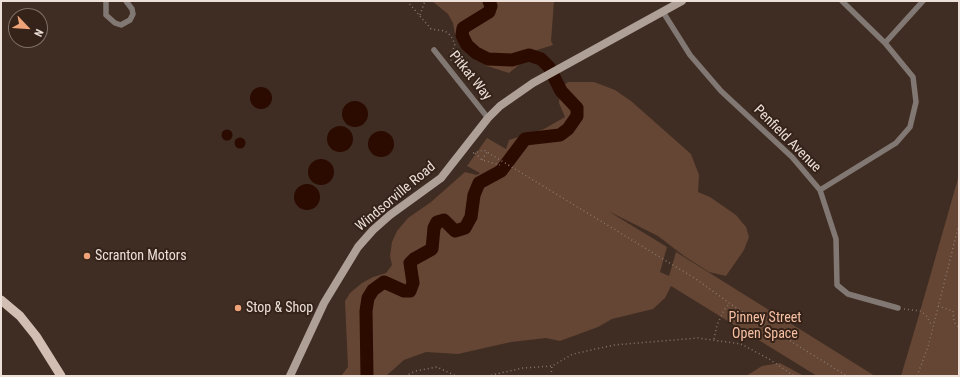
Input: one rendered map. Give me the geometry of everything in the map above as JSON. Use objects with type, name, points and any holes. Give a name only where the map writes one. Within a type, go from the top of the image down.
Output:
[{"type":"main road","name":"Windsorville Road","points":[[290,376],[324,303],[358,247],[373,230],[390,215],[441,178],[488,118],[514,95],[545,76],[682,1]]},
{"type":"main road","points":[[1,300],[20,316],[36,336],[61,376]]},
{"type":"street","points":[[106,1],[106,15],[115,23],[121,25],[130,20],[133,14],[132,9],[126,1]]},
{"type":"street","points":[[820,190],[896,143],[910,126],[916,102],[913,77],[885,43],[842,1]]},
{"type":"street","points":[[885,43],[923,1]]},
{"type":"street","name":"Penfield Avenue","points":[[663,12],[690,55],[721,91],[792,157],[820,190],[836,239],[837,285],[848,294],[898,308]]},
{"type":"street","name":"Pitkat Way","points":[[434,50],[488,118]]},
{"type":"path","points":[[406,1],[431,29],[445,31],[451,36],[455,44],[450,59],[456,66],[463,66],[464,75],[468,82],[462,86]]},
{"type":"path","points":[[420,15],[424,1]]},
{"type":"path","points":[[500,165],[482,160],[473,153],[484,150],[696,279],[730,303],[847,376]]},
{"type":"path","points":[[482,160],[487,152]]},
{"type":"path","points":[[917,376],[928,347],[932,326],[959,224]]},
{"type":"path","points":[[714,340],[717,325],[724,310],[730,303]]},
{"type":"path","points":[[938,306],[953,311],[954,322],[959,328]]},
{"type":"path","points":[[898,308],[920,311],[926,315],[932,326]]},
{"type":"path","points":[[487,376],[523,368],[552,366],[573,354],[614,345],[698,338],[741,344],[769,359],[794,376]]},
{"type":"path","points":[[551,376],[552,366]]},
{"type":"path","points":[[405,376],[416,371],[437,367],[456,376]]},
{"type":"green space","points":[[432,1],[554,1],[551,41],[553,45],[537,50],[509,73],[487,66],[474,59],[455,34],[453,23],[448,14]]},
{"type":"green space","name":"Pinney Street Open Space","points":[[568,82],[594,82],[615,90],[631,101],[691,154],[699,175],[698,192],[710,197],[736,215],[746,227],[749,237],[744,250],[726,276],[709,272],[684,256],[658,236],[608,211],[667,247],[660,272],[669,276],[676,252],[875,376],[817,376],[671,286],[665,298],[653,309],[612,319],[598,327],[560,341],[546,338],[511,342],[458,354],[426,352],[404,360],[386,376],[341,376],[348,367],[345,301],[350,293],[362,283],[373,277],[386,273],[392,265],[390,256],[392,242],[397,231],[408,218],[431,202],[465,172],[477,175],[480,173],[467,166],[487,138],[506,149],[509,140],[544,129],[565,117],[559,103],[560,89]]},
{"type":"green space","points":[[959,175],[959,376],[901,376],[917,322]]},
{"type":"green space","points":[[780,363],[804,376],[746,376],[762,366]]},
{"type":"shaded area","points":[[261,87],[269,90],[272,98],[269,106],[261,109],[253,106],[250,98],[253,90]]},
{"type":"shaded area","points":[[355,101],[364,105],[368,114],[364,123],[355,127],[346,123],[342,114],[346,105]]},
{"type":"shaded area","points":[[340,126],[349,130],[353,139],[349,148],[340,152],[331,148],[327,139],[331,130]]},
{"type":"shaded area","points":[[227,129],[231,131],[233,135],[231,139],[227,141],[223,139],[221,135],[223,131]]},
{"type":"shaded area","points":[[381,131],[390,135],[394,144],[390,153],[381,157],[372,153],[368,144],[372,135]]},
{"type":"shaded area","points":[[240,137],[244,139],[246,143],[244,147],[240,149],[236,147],[234,143],[236,139]]},
{"type":"shaded area","points":[[321,159],[330,163],[334,172],[330,181],[321,185],[312,181],[308,172],[312,163]]},
{"type":"shaded area","points":[[307,184],[316,188],[320,197],[316,206],[307,210],[298,206],[294,197],[298,188]]},
{"type":"waterway","points":[[367,376],[366,311],[368,298],[373,290],[384,282],[404,291],[410,291],[413,283],[410,263],[414,259],[432,249],[434,228],[437,222],[444,220],[455,231],[465,228],[471,217],[474,195],[479,183],[501,171],[525,139],[560,135],[568,129],[577,116],[577,108],[561,91],[549,67],[541,59],[529,55],[512,60],[488,59],[476,53],[467,45],[462,35],[463,28],[489,12],[491,6],[489,1]]},
{"type":"place","name":"Scranton Motors","points":[[87,256]]},
{"type":"place","name":"Stop & Shop","points":[[238,308]]}]
